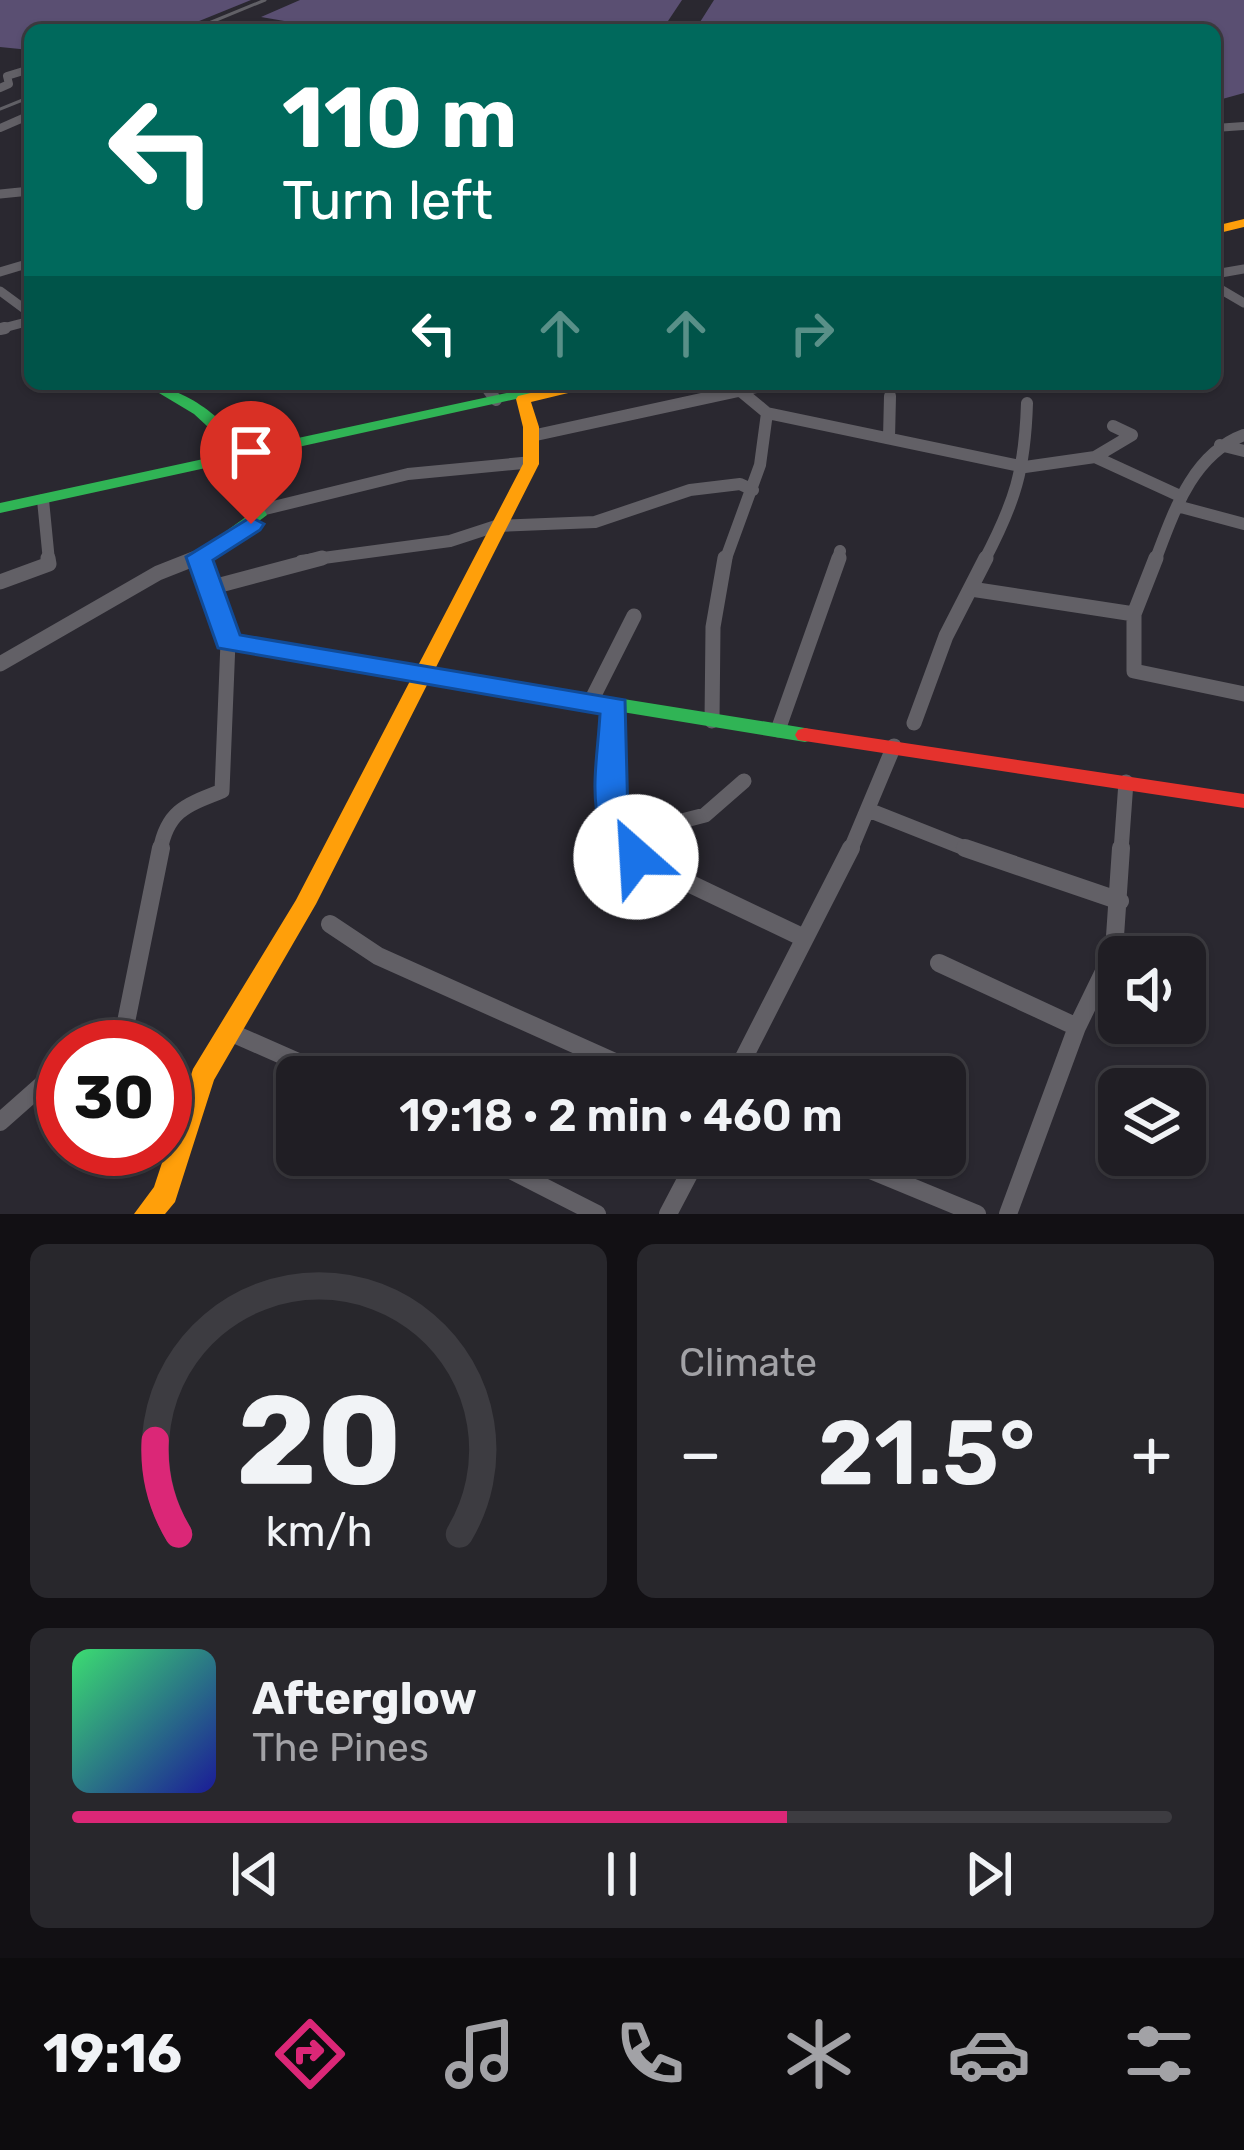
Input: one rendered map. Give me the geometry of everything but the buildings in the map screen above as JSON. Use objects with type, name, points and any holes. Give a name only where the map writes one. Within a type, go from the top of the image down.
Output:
[{"type":"street","points":[[0,88],[9,84],[7,76],[24,71]]},
{"type":"street","points":[[0,291],[24,312]]},
{"type":"street","points":[[164,390],[220,428],[257,511]]},
{"type":"street","points":[[148,1214],[165,1193],[202,1077],[232,1034],[533,462],[536,435],[523,399],[562,390]]},
{"type":"street","points":[[536,435],[724,390]]},
{"type":"street","points":[[740,390],[767,412],[1025,467],[1095,457],[1132,435],[1114,426]]},
{"type":"street","points":[[0,508],[231,461],[490,392]]},
{"type":"street","points":[[889,438],[890,396]]},
{"type":"street","points":[[914,723],[946,636],[1015,501],[1025,467],[1027,403]]},
{"type":"street","points":[[712,721],[710,667],[721,574],[766,449],[767,412]]},
{"type":"street","points":[[1244,434],[1220,445],[1178,501],[1134,614],[1134,671],[1244,694]]},
{"type":"street","points":[[1220,445],[1244,451]]},
{"type":"street","points":[[1095,457],[1178,501],[1244,524]]},
{"type":"street","points":[[257,511],[408,474],[533,462]]},
{"type":"street","points":[[208,588],[302,561],[450,541],[496,526],[576,525],[637,512],[666,495],[740,484],[753,490]]},
{"type":"street","points":[[0,582],[50,564],[43,500]]},
{"type":"street","points":[[0,664],[158,573],[199,557],[251,524],[257,511]]},
{"type":"street","points":[[778,730],[804,649],[831,604],[840,551]]},
{"type":"street","points":[[127,1020],[161,868],[165,823],[181,807],[222,791],[228,642],[199,557]]},
{"type":"street","points":[[971,589],[1134,614]]},
{"type":"street","points":[[590,704],[634,616]]},
{"type":"street","points":[[228,642],[590,704],[1244,801]]},
{"type":"street","points":[[615,707],[610,780],[616,838],[636,857],[804,938]]},
{"type":"street","points":[[745,1056],[871,811],[894,746]]},
{"type":"street","points":[[616,838],[705,815],[744,781]]},
{"type":"street","points":[[1008,1214],[1077,1027],[1114,951],[1126,782]]},
{"type":"street","points":[[871,811],[1038,877],[1120,901]]},
{"type":"street","points":[[330,924],[378,956],[601,1056]]},
{"type":"street","points":[[938,963],[1077,1027]]},
{"type":"street","points":[[232,1034],[283,1056]]},
{"type":"street","points":[[0,1122],[36,1090]]},
{"type":"street","points":[[522,1176],[597,1214]]},
{"type":"street","points":[[668,1214],[688,1176]]},
{"type":"street","points":[[885,1176],[977,1214]]},
{"type":"shaded area","points":[[0,0],[251,0],[192,24],[24,24],[24,49],[0,47]]},
{"type":"shaded area","points":[[300,0],[682,0],[666,24],[302,24],[261,17]]},
{"type":"shaded area","points":[[714,0],[1244,0],[1244,93],[1221,99],[1221,24],[699,24]]},
{"type":"railway","points":[[207,24],[265,0]]},
{"type":"railway","points":[[0,109],[24,99]]},
{"type":"traffic: fast","points":[[162,390],[199,411],[228,437],[231,461],[259,515],[199,557],[228,642],[805,735]]},
{"type":"traffic: fast","points":[[0,508],[534,391]]},
{"type":"traffic: slow","points":[[1221,229],[1244,223]]},
{"type":"traffic: slow","points":[[148,1214],[165,1193],[202,1077],[305,904],[531,464],[531,427],[523,399],[562,390]]},
{"type":"traffic: jam","points":[[805,735],[1244,801]]},
{"type":"route","points":[[251,524],[199,557],[228,642],[615,707],[612,819],[616,838],[636,857]]}]
